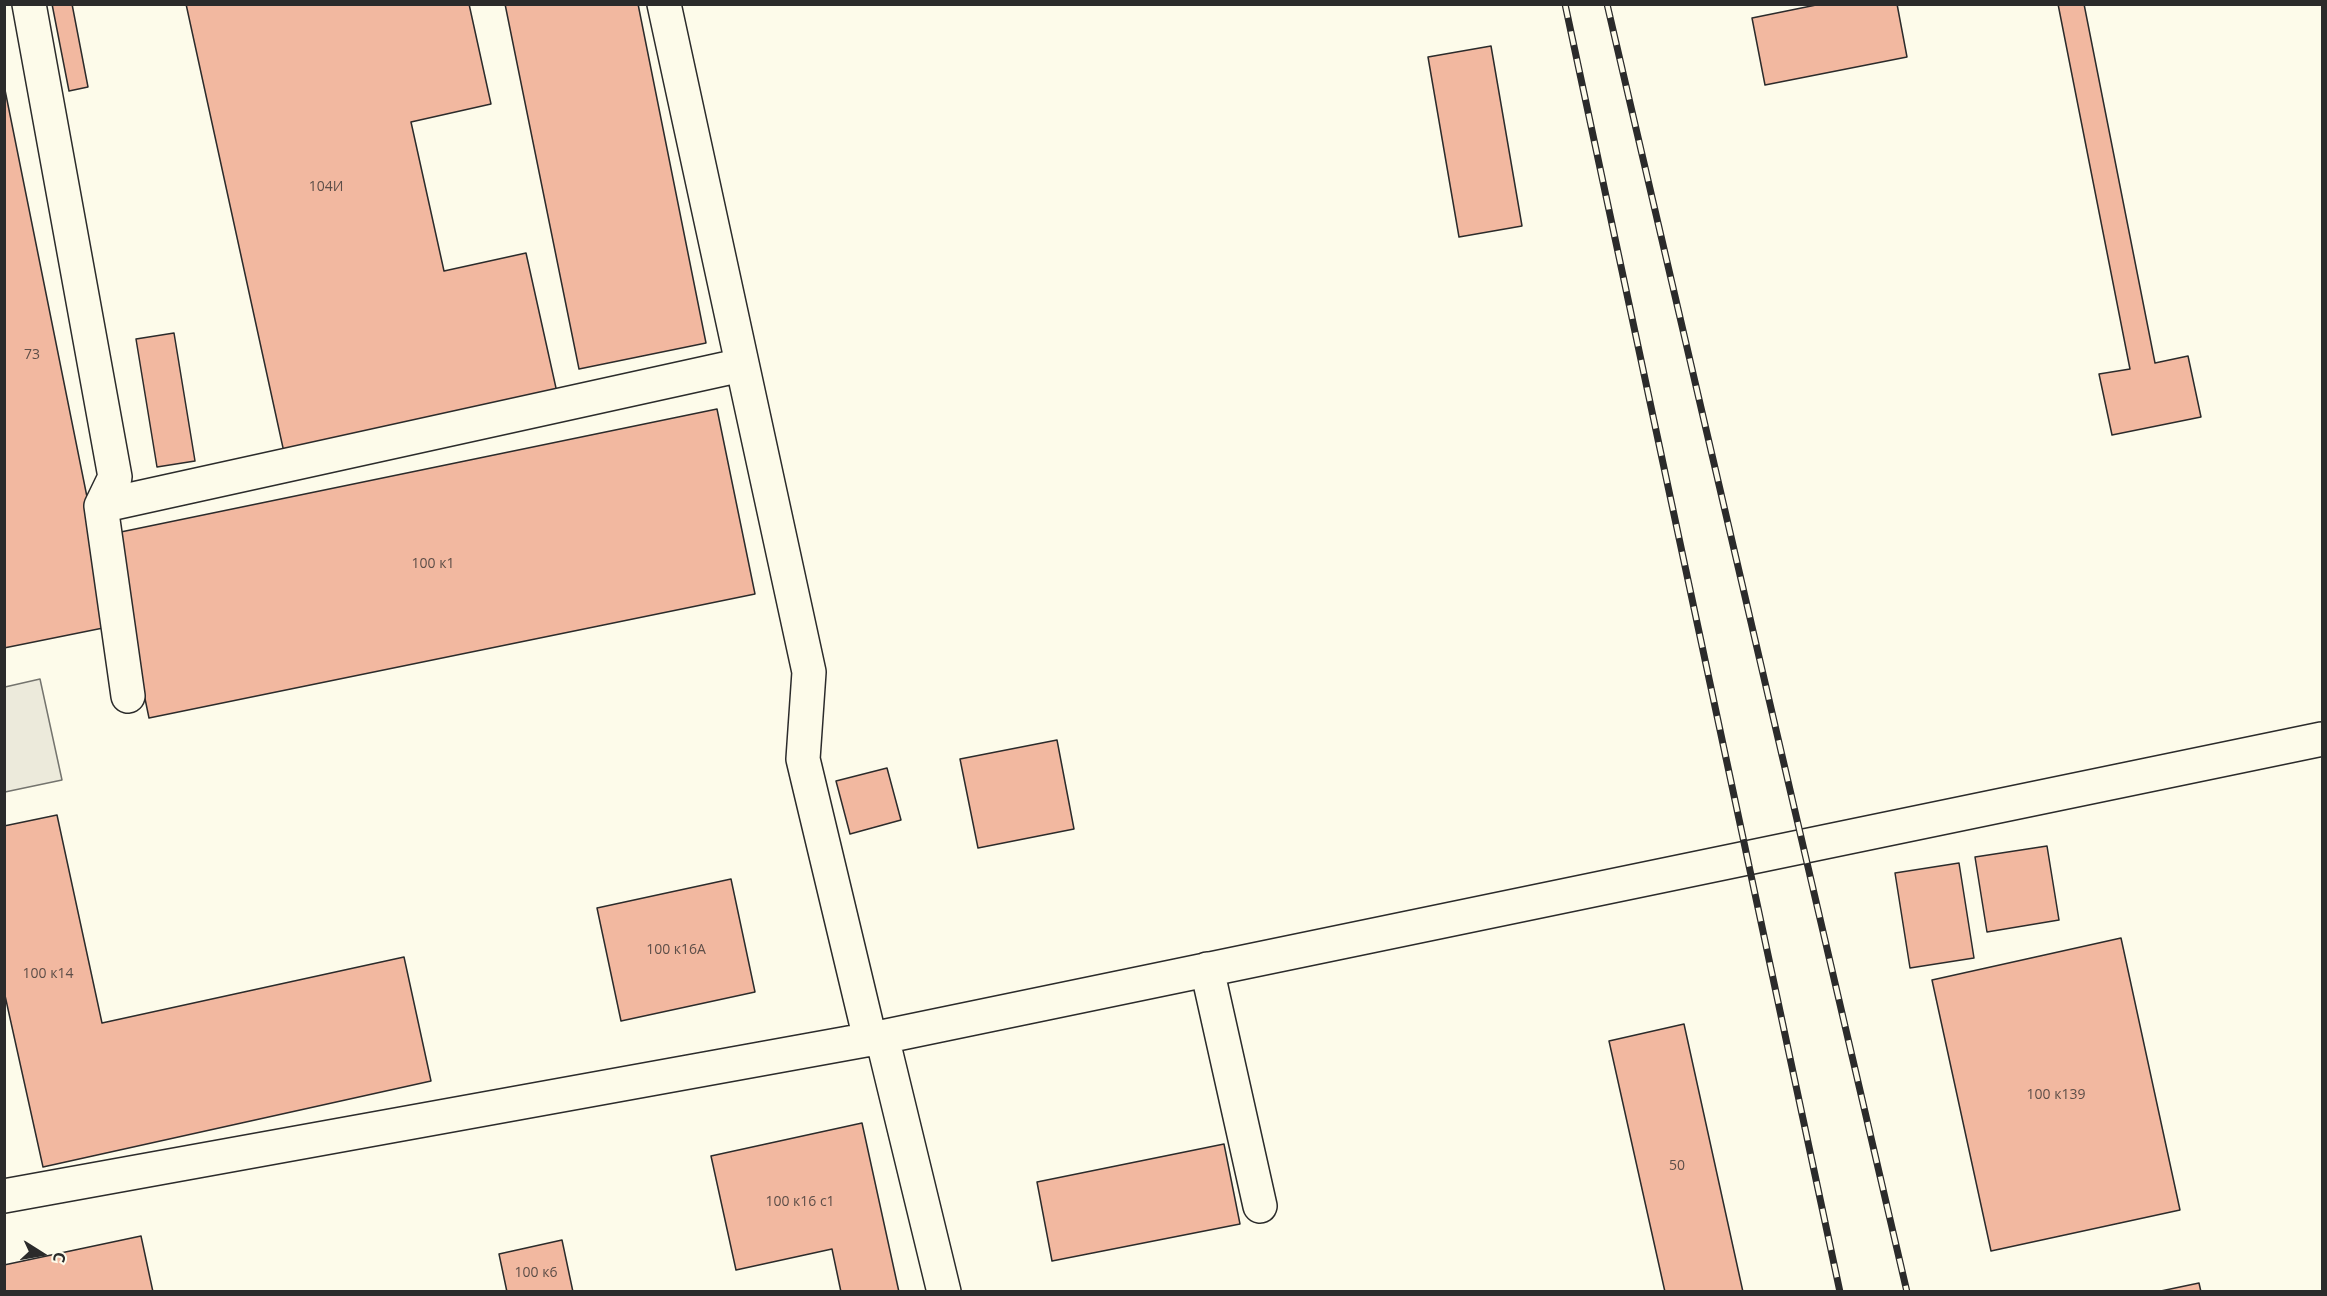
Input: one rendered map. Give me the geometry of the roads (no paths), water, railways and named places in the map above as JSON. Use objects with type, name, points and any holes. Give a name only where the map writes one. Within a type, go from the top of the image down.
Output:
[{"type":"lane","points":[[29,4],[115,477],[101,506],[128,696]]},
{"type":"lane","points":[[664,4],[809,672],[802,759],[944,1292]]},
{"type":"lane","points":[[101,506],[742,365]]},
{"type":"lane","points":[[4,1197],[876,1038],[2322,739]]},
{"type":"lane","points":[[1207,969],[1260,1206]]},
{"type":"railway","points":[[1565,4],[1840,1292]]},
{"type":"railway","points":[[1607,4],[1907,1292]]}]
